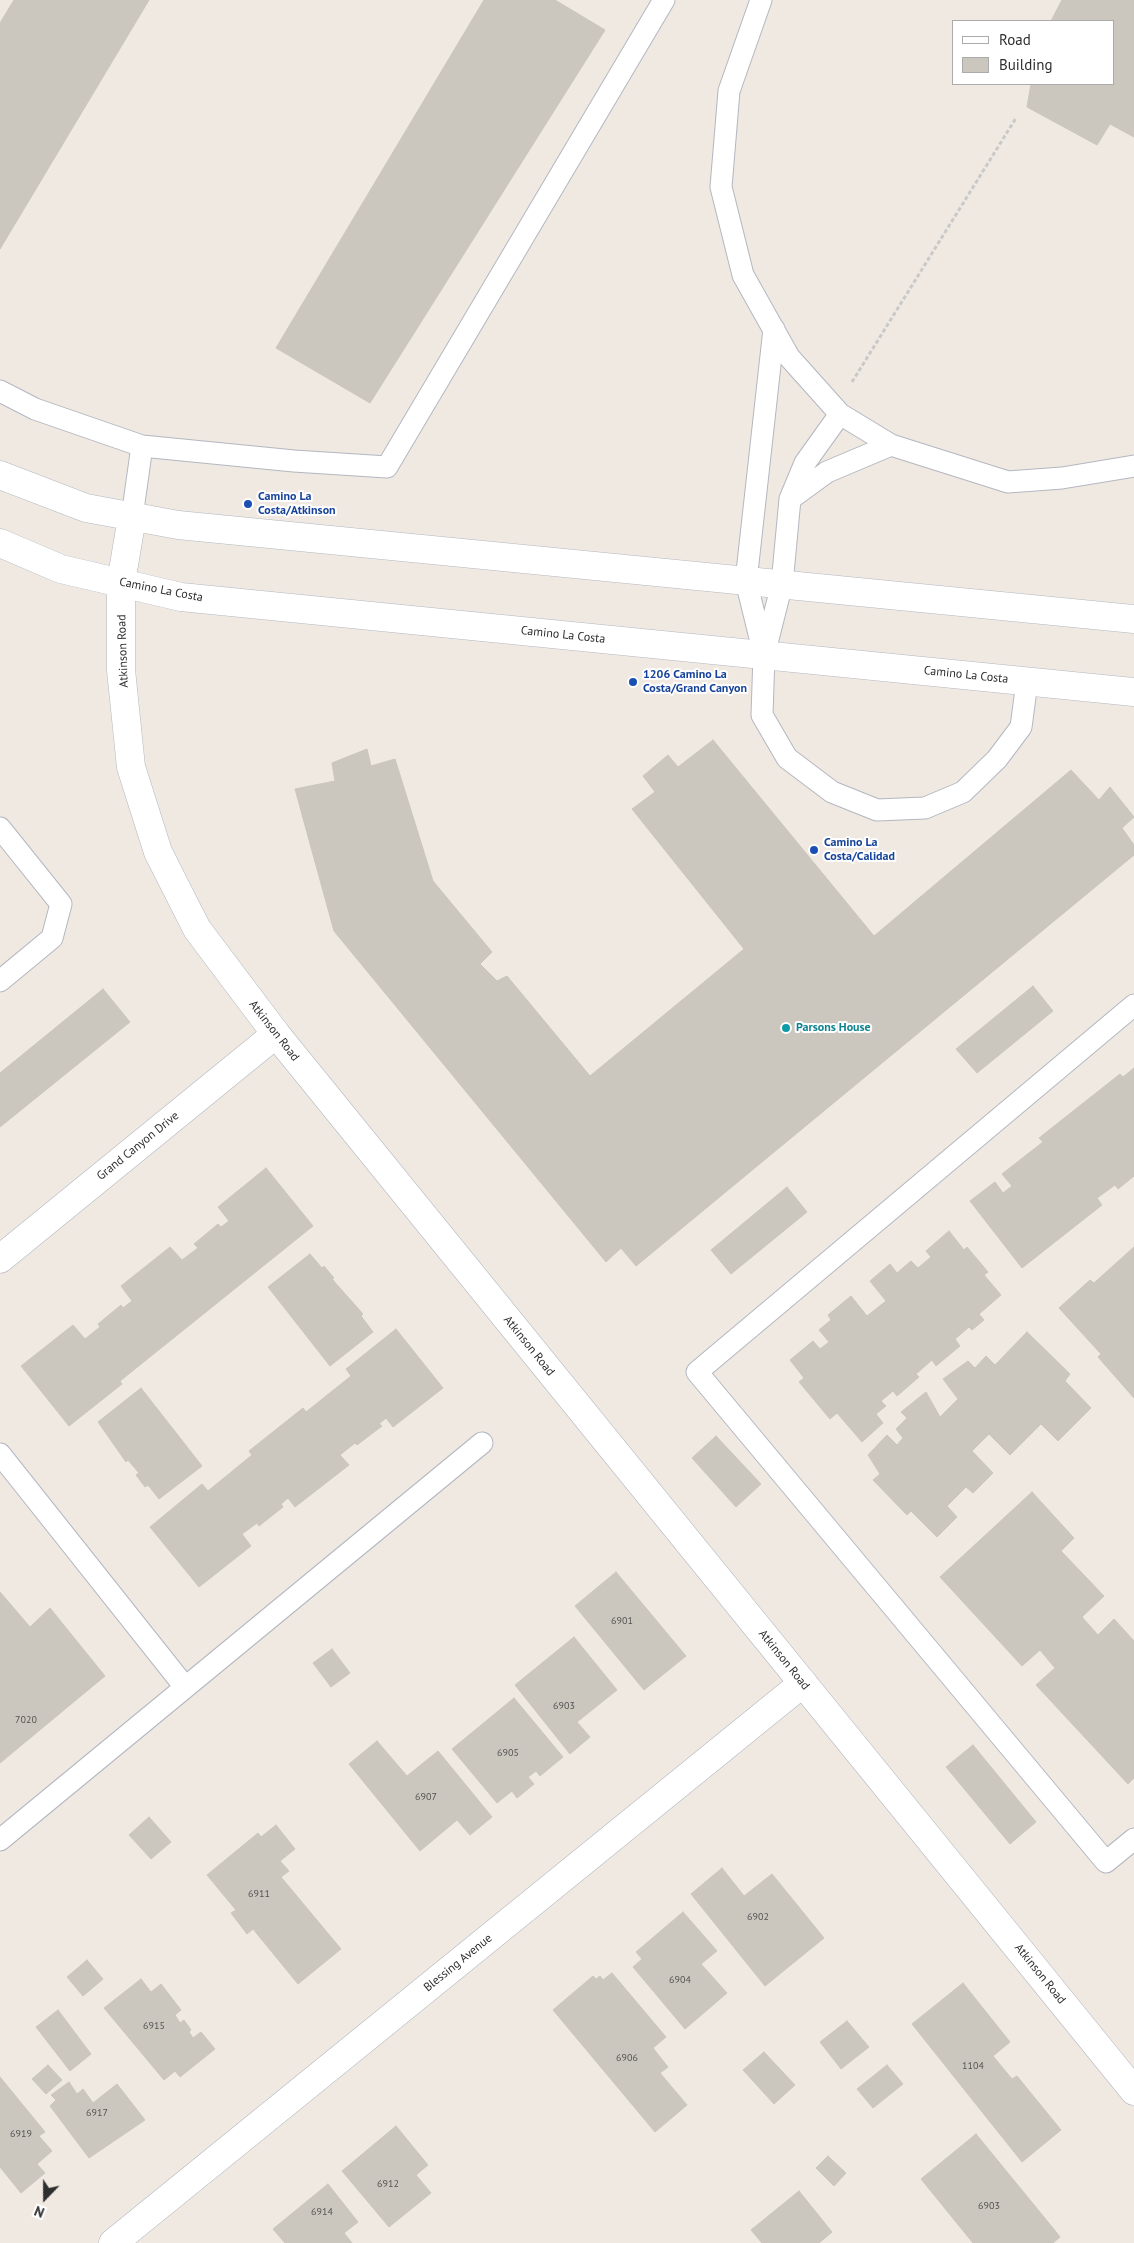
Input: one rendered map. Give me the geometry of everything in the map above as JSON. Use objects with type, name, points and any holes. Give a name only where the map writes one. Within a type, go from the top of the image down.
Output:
[{"type":"street","points":[[0,474],[86,508],[178,525],[1134,619]]},
{"type":"street","name":"Atkinson Road","points":[[132,517],[121,583],[122,670],[132,767],[158,852],[197,929],[276,1034],[1134,2091]]},
{"type":"street","name":"Camino La Costa","points":[[0,543],[61,569],[181,597],[1134,692]]},
{"type":"street","name":"Grand Canyon Drive","points":[[0,1259],[276,1034]]},
{"type":"street","name":"Blessing Avenue","points":[[114,2243],[803,1683]]},
{"type":"lane","points":[[0,391],[35,409],[142,446],[294,461],[387,467],[664,0]]},
{"type":"lane","points":[[761,0],[728,91],[721,187],[743,275],[789,357],[840,414],[891,445],[1008,482],[1062,478],[1134,466]]},
{"type":"lane","points":[[764,655],[746,581],[774,329]]},
{"type":"lane","points":[[840,414],[805,463],[790,499],[782,584],[764,655],[762,715],[787,758],[832,792],[877,810],[925,808],[963,792],[997,759],[1021,727],[1027,682]]},
{"type":"lane","points":[[790,499],[827,472],[891,445]]},
{"type":"lane","points":[[132,517],[142,446]]},
{"type":"lane","points":[[0,828],[61,904],[52,938],[0,981]]},
{"type":"lane","points":[[1134,1005],[697,1372],[1106,1862],[1134,1839]]},
{"type":"lane","points":[[0,1840],[482,1443]]},
{"type":"lane","points":[[0,1454],[185,1687]]},
{"type":"path","points":[[849,386],[1016,118]]},
{"type":"building","points":[[14,0],[149,0],[0,249],[0,23]]},
{"type":"building","points":[[484,0],[555,0],[605,30],[370,403],[276,348]]},
{"type":"building","points":[[1062,0],[1134,0],[1134,137],[1110,124],[1097,145],[1027,107],[1031,85],[1114,85],[1114,20],[1052,20]]},
{"type":"building","name":"Parsons House","points":[[713,740],[874,936],[1071,770],[1099,800],[1110,787],[1134,817],[1122,828],[1134,845],[1134,855],[636,1266],[621,1248],[606,1262],[334,931],[295,789],[335,781],[332,763],[367,749],[371,766],[395,759],[433,881],[492,952],[480,964],[497,981],[507,976],[590,1076],[744,949],[632,809],[655,792],[643,776],[668,755],[678,767]]},
{"type":"building","points":[[1033,986],[1053,1011],[977,1073],[956,1049]]},
{"type":"building","points":[[103,989],[130,1022],[0,1127],[0,1073]]},
{"type":"building","points":[[1134,1068],[1134,1176],[1118,1189],[1115,1185],[1097,1198],[1102,1205],[1022,1268],[970,1201],[995,1182],[1003,1193],[1012,1186],[1002,1174],[1043,1142],[1039,1138],[1120,1074],[1123,1077]]},
{"type":"building","points":[[266,1168],[313,1226],[120,1381],[122,1384],[69,1426],[21,1366],[73,1325],[85,1339],[100,1327],[98,1324],[121,1305],[123,1308],[132,1301],[121,1286],[170,1247],[182,1260],[198,1248],[194,1244],[218,1224],[221,1227],[229,1221],[218,1207]]},
{"type":"building","points":[[787,1187],[807,1212],[731,1274],[711,1250]]},
{"type":"building","points":[[949,1231],[964,1250],[967,1247],[988,1272],[984,1275],[1001,1295],[979,1314],[984,1320],[972,1330],[969,1327],[955,1339],[960,1346],[936,1366],[932,1360],[916,1374],[919,1377],[897,1396],[893,1391],[881,1401],[886,1406],[876,1414],[883,1423],[862,1442],[837,1413],[830,1419],[799,1382],[804,1378],[790,1360],[813,1341],[820,1349],[829,1342],[819,1330],[831,1320],[828,1315],[851,1296],[867,1316],[886,1301],[870,1281],[890,1264],[897,1273],[911,1261],[918,1268],[931,1257],[926,1251]]},
{"type":"building","points":[[1134,1247],[1134,1398],[1098,1357],[1101,1354],[1059,1308],[1090,1280],[1094,1283]]},
{"type":"building","points":[[310,1254],[334,1278],[332,1279],[363,1314],[361,1316],[373,1332],[330,1366],[268,1287]]},
{"type":"building","points":[[396,1329],[443,1388],[393,1427],[386,1418],[379,1424],[382,1426],[340,1455],[349,1465],[295,1507],[288,1498],[281,1504],[283,1507],[259,1526],[257,1523],[242,1534],[251,1546],[199,1587],[150,1527],[202,1484],[208,1491],[252,1455],[249,1451],[303,1408],[306,1412],[351,1376],[346,1369]]},
{"type":"building","points":[[1027,1332],[1070,1374],[1065,1381],[1091,1408],[1058,1441],[1041,1424],[1010,1455],[989,1434],[972,1451],[993,1473],[973,1493],[966,1487],[947,1506],[957,1517],[937,1537],[911,1511],[907,1515],[873,1480],[880,1474],[868,1455],[887,1435],[897,1445],[903,1438],[896,1429],[907,1418],[901,1412],[926,1392],[940,1417],[958,1399],[943,1379],[968,1361],[975,1368],[986,1356],[995,1365]]},
{"type":"building","points":[[141,1388],[202,1466],[159,1499],[148,1485],[145,1487],[136,1475],[139,1473],[128,1460],[126,1462],[98,1422]]},
{"type":"building","points":[[716,1436],[761,1484],[736,1507],[692,1458]]},
{"type":"building","points":[[1032,1492],[1074,1538],[1061,1551],[1104,1596],[1082,1617],[1098,1635],[1114,1619],[1134,1641],[1134,1778],[1128,1784],[1036,1685],[1055,1668],[1040,1650],[1022,1666],[940,1577]]},
{"type":"building","points":[[616,1572],[686,1656],[644,1690],[575,1606]]},
{"type":"building","points":[[0,1592],[30,1627],[50,1608],[105,1676],[0,1763]]},
{"type":"building","points":[[574,1637],[617,1690],[577,1722],[590,1737],[570,1754],[515,1685]]},
{"type":"building","points":[[332,1649],[350,1673],[331,1687],[313,1663]]},
{"type":"building","points":[[514,1698],[563,1757],[540,1776],[536,1771],[528,1777],[534,1784],[517,1798],[512,1791],[497,1803],[452,1749]]},
{"type":"building","points":[[377,1741],[407,1776],[438,1751],[492,1817],[470,1835],[457,1820],[420,1851],[349,1764]]},
{"type":"building","points":[[973,1745],[1036,1822],[1010,1844],[946,1767]]},
{"type":"building","points":[[149,1817],[171,1842],[151,1859],[129,1835]]},
{"type":"building","points":[[276,1825],[295,1849],[280,1861],[289,1871],[281,1877],[341,1949],[298,1984],[253,1929],[247,1934],[231,1913],[236,1910],[207,1875],[258,1833],[261,1837]]},
{"type":"building","points":[[722,1868],[744,1896],[772,1874],[824,1938],[765,1986],[691,1894]]},
{"type":"building","points":[[683,1912],[717,1951],[701,1964],[727,1993],[685,2029],[633,1967],[642,1959],[636,1952]]},
{"type":"building","points":[[87,1960],[103,1979],[83,1996],[67,1977]]},
{"type":"building","points":[[612,1973],[666,2037],[653,2048],[668,2067],[660,2073],[687,2105],[655,2132],[553,2010],[593,1976],[596,1979],[600,1976],[603,1980]]},
{"type":"building","points":[[141,1979],[151,1992],[161,1984],[181,2010],[175,2015],[180,2023],[184,2020],[191,2030],[189,2032],[193,2038],[201,2032],[215,2049],[180,2077],[175,2071],[164,2080],[104,2008]]},
{"type":"building","points":[[963,1983],[1010,2042],[993,2056],[1012,2079],[1017,2076],[1061,2130],[1022,2162],[912,2024]]},
{"type":"building","points":[[58,2010],[91,2054],[70,2071],[36,2027]]},
{"type":"building","points":[[847,2021],[869,2047],[841,2069],[820,2042]]},
{"type":"building","points":[[764,2052],[795,2085],[774,2104],[743,2070]]},
{"type":"building","points":[[48,2065],[62,2080],[46,2094],[32,2079]]},
{"type":"building","points":[[887,2065],[903,2084],[873,2108],[857,2089]]},
{"type":"building","points":[[0,2077],[45,2132],[39,2136],[52,2151],[37,2164],[45,2173],[21,2193],[0,2167]]},
{"type":"building","points":[[69,2082],[77,2094],[83,2089],[93,2103],[117,2084],[145,2120],[89,2158],[50,2106],[56,2100],[51,2095]]},
{"type":"building","points":[[396,2126],[428,2165],[416,2175],[431,2193],[389,2227],[342,2171]]},
{"type":"building","points":[[976,2134],[1060,2237],[1053,2243],[973,2243],[921,2179]]},
{"type":"building","points":[[828,2156],[846,2173],[834,2186],[816,2168]]},
{"type":"building","points":[[328,2184],[358,2222],[344,2233],[352,2243],[285,2243],[273,2229]]},
{"type":"building","points":[[799,2191],[832,2232],[819,2243],[762,2243],[751,2230]]},
{"type":"place","name":"Camino La Costa/Atkinson","points":[[248,504]]},
{"type":"place","name":"1206 Camino La Costa/Grand Canyon","points":[[633,682]]},
{"type":"place","name":"Camino La Costa/Calidad","points":[[814,850]]},
{"type":"place","name":"Parsons House","points":[[786,1028]]}]
